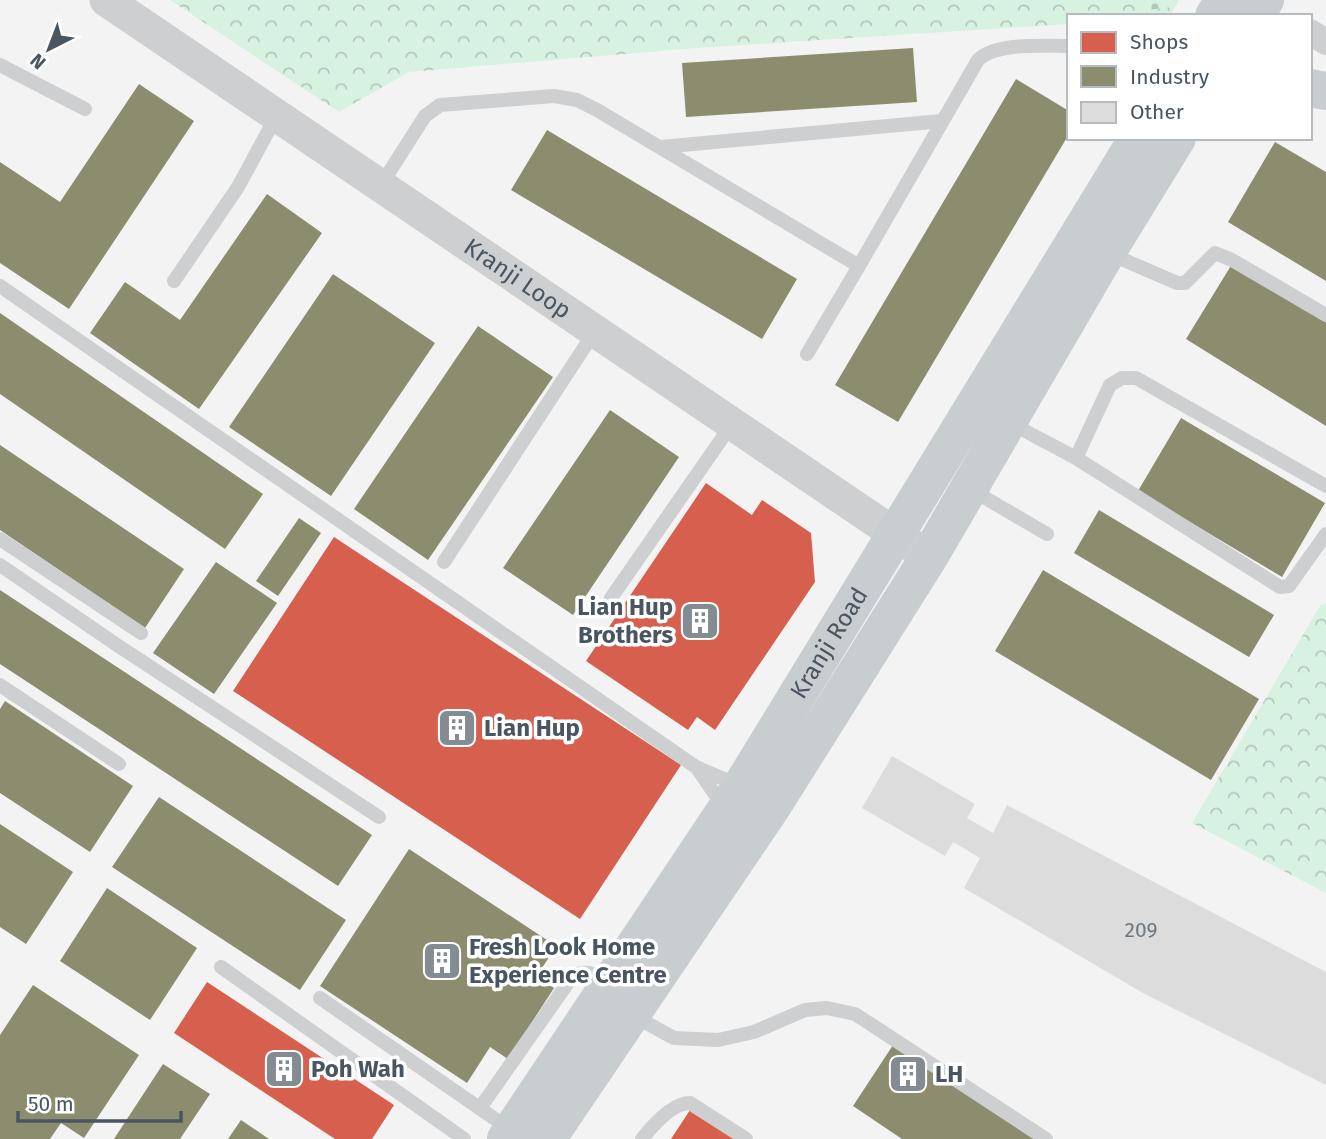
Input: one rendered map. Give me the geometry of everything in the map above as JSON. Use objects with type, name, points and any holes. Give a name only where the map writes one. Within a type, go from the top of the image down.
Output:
[{"type":"main road","name":"Kranji Road","points":[[521,1136],[610,983],[733,799],[1138,140]]},
{"type":"main road","name":"Kranji Road","points":[[521,1136],[631,1014],[773,804],[929,557],[1107,252],[1176,140]]},
{"type":"street","name":"Kranji Loop","points":[[106,0],[929,557]]},
{"type":"lane","points":[[807,354],[978,60],[985,53],[999,48],[1067,46]]},
{"type":"lane","points":[[0,65],[85,109]]},
{"type":"lane","points":[[381,185],[425,116],[440,105],[554,96],[577,100],[859,266]]},
{"type":"lane","points":[[174,281],[238,187],[277,115]]},
{"type":"lane","points":[[660,147],[942,121]]},
{"type":"lane","points":[[1107,252],[1177,283],[1185,283],[1215,253],[1232,260],[1326,315]]},
{"type":"lane","points":[[0,286],[696,767],[733,799]]},
{"type":"lane","points":[[444,562],[596,330]]},
{"type":"lane","points":[[1076,458],[1110,385],[1122,378],[1136,378],[1326,486]]},
{"type":"lane","points":[[1008,421],[1076,458],[1280,587],[1289,586],[1326,534]]},
{"type":"lane","points":[[611,598],[732,424]]},
{"type":"lane","points":[[969,488],[1047,534]]},
{"type":"lane","points":[[0,538],[141,634]]},
{"type":"lane","points":[[0,565],[379,817]]},
{"type":"lane","points":[[0,685],[119,764]]},
{"type":"lane","points":[[696,767],[733,799]]},
{"type":"lane","points":[[221,967],[464,1139]]},
{"type":"lane","points":[[480,1108],[572,977],[588,971],[610,983]]},
{"type":"lane","points":[[320,998],[521,1136]]},
{"type":"lane","points":[[631,1014],[674,1038],[718,1040],[754,1032],[806,1010],[827,1008],[855,1014],[1046,1139]]},
{"type":"lane","points":[[642,1139],[654,1125],[682,1103],[690,1102],[746,1139]]},
{"type":"green space","points":[[170,0],[1179,0],[1171,14],[1067,14],[1067,24],[697,48],[409,72],[339,112]]},
{"type":"green space","points":[[1120,0],[1176,0],[1172,7],[1148,10]]},
{"type":"green space","points":[[1326,603],[1326,893],[1192,823],[1320,606]]},
{"type":"building: Shops","name":"Lian Hup Brothers","points":[[706,483],[752,515],[762,500],[811,533],[815,582],[715,730],[697,717],[688,730],[586,661]]},
{"type":"building: Shops","name":"Lian Hup","points":[[334,537],[681,765],[580,919],[233,691]]},
{"type":"building: Shops","name":"Poh Wah","points":[[207,982],[394,1105],[372,1139],[335,1139],[174,1033]]},
{"type":"building: Shops","points":[[692,1107],[739,1139],[671,1139]]},
{"type":"building: Industry","points":[[913,48],[917,102],[686,117],[682,63]]},
{"type":"building: Industry","points":[[1016,79],[1067,110],[1067,137],[898,422],[835,385]]},
{"type":"building: Industry","points":[[139,84],[194,121],[69,309],[0,263],[0,162],[60,202]]},
{"type":"building: Industry","points":[[547,130],[797,279],[762,339],[511,190]]},
{"type":"building: Industry","points":[[1275,142],[1326,172],[1326,281],[1228,222]]},
{"type":"building: Industry","points":[[267,194],[322,233],[199,409],[90,333],[125,282],[180,320]]},
{"type":"building: Industry","points":[[1232,264],[1326,322],[1326,426],[1186,339]]},
{"type":"building: Industry","points":[[333,274],[435,343],[331,496],[229,427]]},
{"type":"building: Industry","points":[[0,313],[263,494],[225,549],[0,394]]},
{"type":"building: Industry","points":[[478,326],[553,377],[428,560],[354,509]]},
{"type":"building: Industry","points":[[610,410],[679,457],[573,615],[503,568]]},
{"type":"building: Industry","points":[[1181,418],[1325,503],[1282,577],[1138,491]]},
{"type":"building: Industry","points":[[0,445],[184,569],[145,628],[0,530]]},
{"type":"building: Industry","points":[[1099,510],[1274,615],[1249,657],[1074,553]]},
{"type":"building: Industry","points":[[299,518],[321,533],[278,596],[256,581]]},
{"type":"building: Industry","points":[[216,562],[277,603],[214,694],[153,653]]},
{"type":"building: Industry","points":[[1043,570],[1259,699],[1211,780],[995,651]]},
{"type":"building: Industry","points":[[0,590],[372,835],[338,886],[0,664]]},
{"type":"building: Industry","points":[[5,701],[133,786],[90,852],[0,793],[0,709]]},
{"type":"building: Industry","points":[[159,797],[346,920],[300,990],[112,867]]},
{"type":"building: Industry","points":[[0,824],[73,872],[26,944],[0,927]]},
{"type":"building: Industry","name":"Fresh Look Home Experience Centre","points":[[409,849],[556,946],[537,976],[554,988],[508,1059],[490,1047],[467,1083],[320,986]]},
{"type":"building: Industry","points":[[107,888],[197,948],[150,1020],[60,961]]},
{"type":"building: Industry","points":[[33,985],[139,1055],[84,1138],[61,1123],[50,1139],[0,1139],[0,1035]]},
{"type":"building: Industry","name":"LH","points":[[895,1042],[1038,1139],[902,1139],[853,1106]]},
{"type":"building: Industry","points":[[163,1064],[210,1094],[180,1139],[114,1139]]},
{"type":"building: Industry","points":[[241,1120],[269,1139],[228,1139]]},
{"type":"building: Other","points":[[892,756],[975,804],[967,818],[993,833],[1007,805],[1326,972],[1326,1085],[1143,993],[964,888],[980,858],[953,842],[945,856],[862,808]]},
{"type":"place","name":"Lian Hup Brothers","points":[[700,621]]},
{"type":"place","name":"Lian Hup","points":[[457,728]]},
{"type":"place","name":"Fresh Look Home Experience Centre","points":[[442,961]]},
{"type":"place","name":"Poh Wah","points":[[284,1069]]},
{"type":"place","name":"LH","points":[[908,1074]]}]
